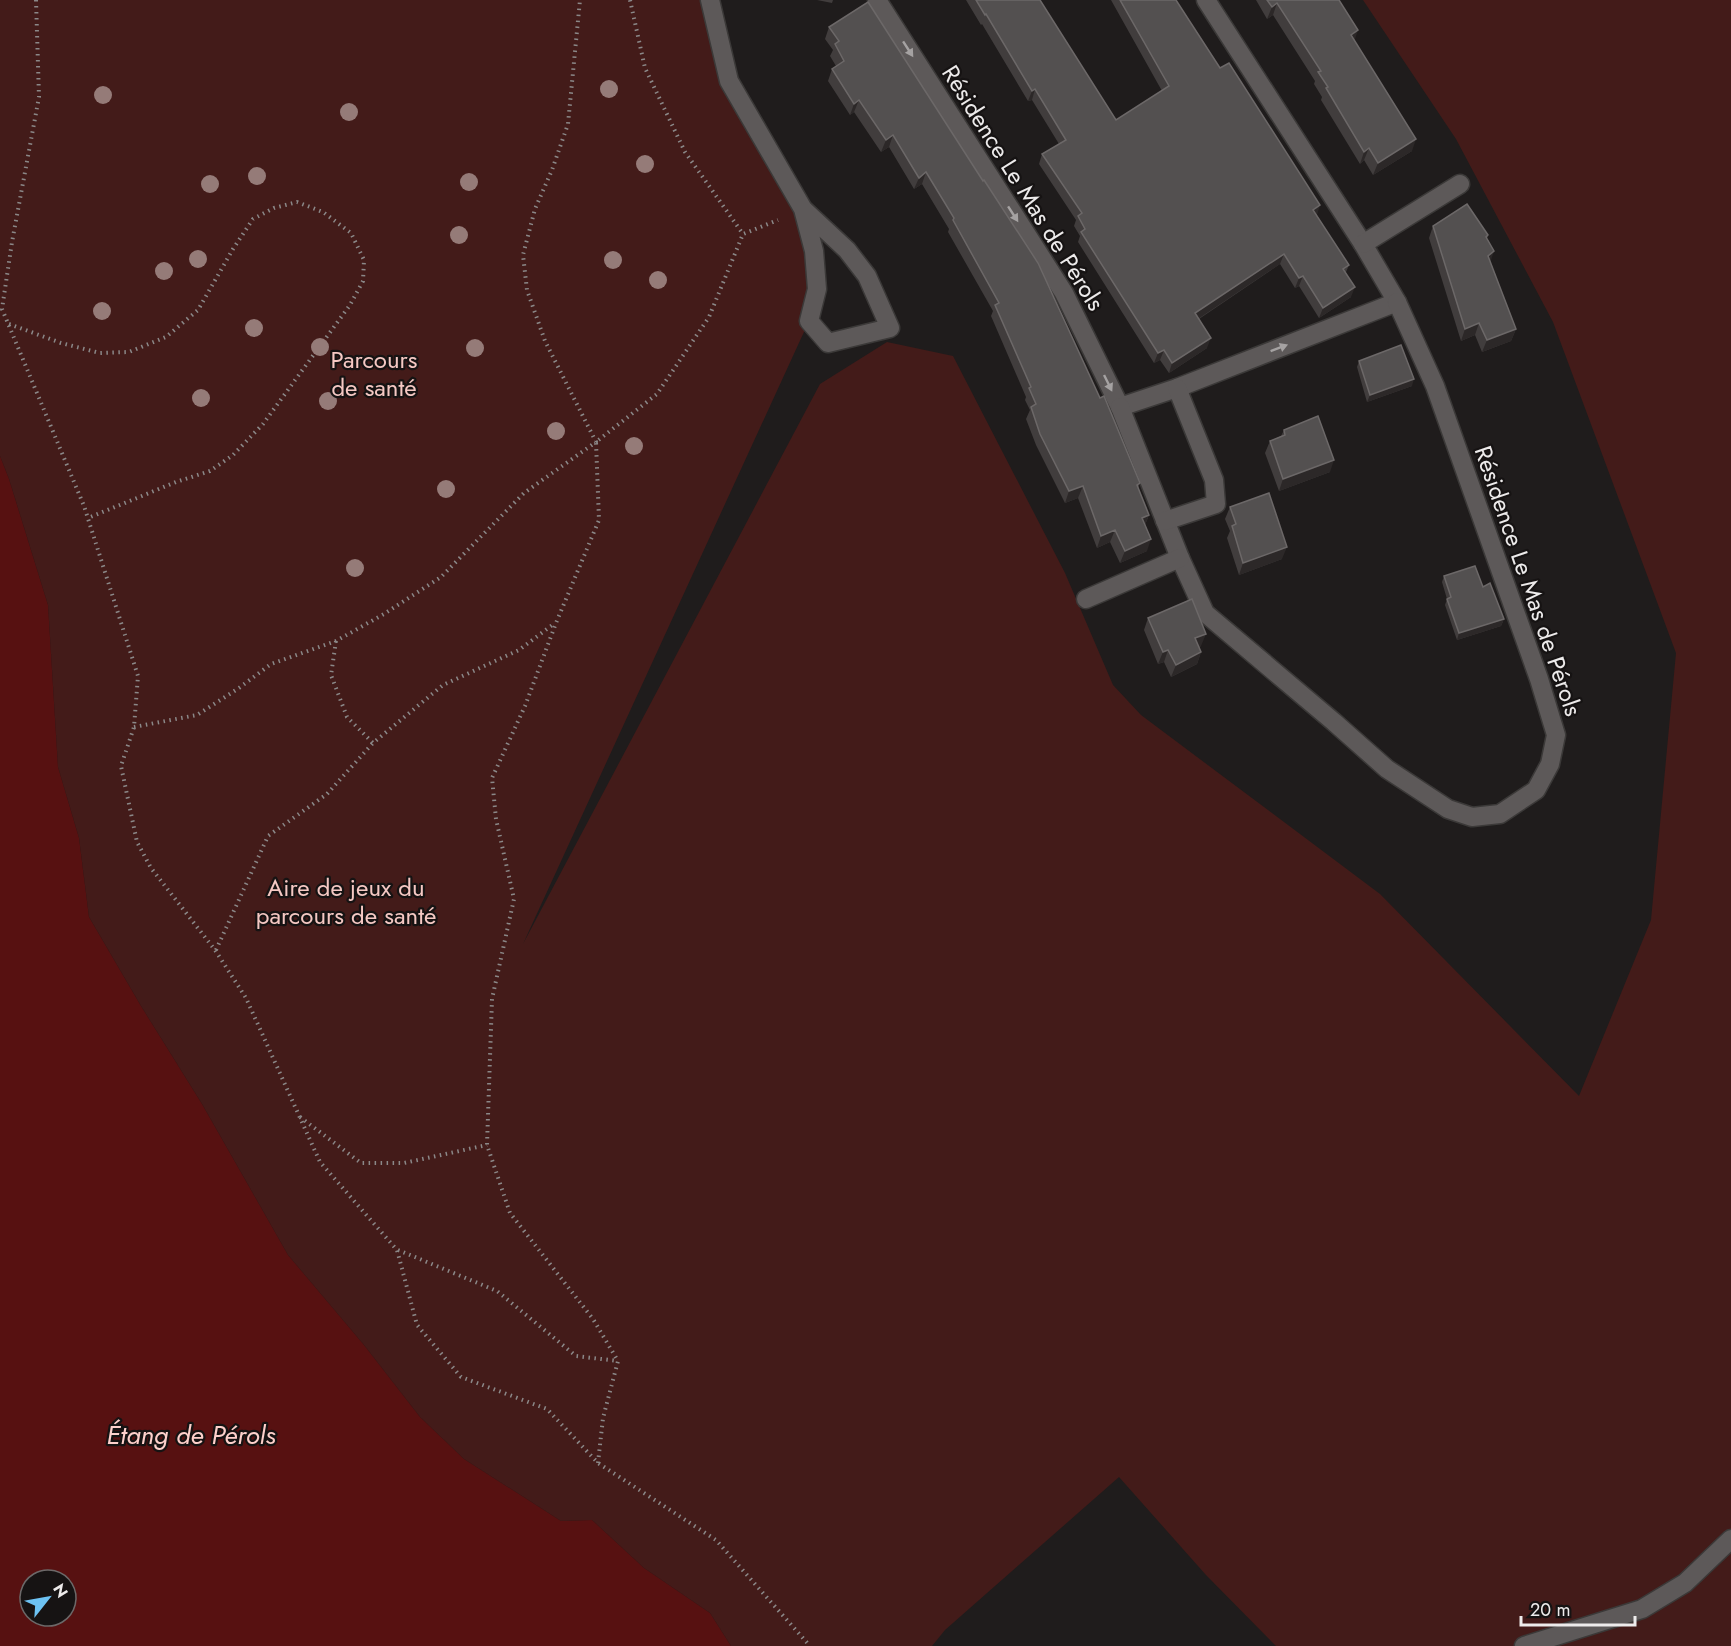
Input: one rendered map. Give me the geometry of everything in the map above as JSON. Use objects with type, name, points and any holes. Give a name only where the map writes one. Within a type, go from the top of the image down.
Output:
[{"type":"street","points":[[710,0],[729,81],[804,209],[847,250],[867,276],[890,328],[828,343],[809,321],[818,289],[814,251],[804,209]]},
{"type":"street","name":"Résidence Le Mas de Pérols","points":[[877,0],[1064,293],[1120,406],[1179,558],[1206,614],[1387,769],[1448,809],[1472,817],[1500,814],[1536,790],[1550,764],[1556,735],[1539,679],[1436,386],[1397,302],[1363,244],[1206,0]]},
{"type":"street","points":[[1363,244],[1460,184]]},
{"type":"street","points":[[1120,406],[1177,388],[1397,302]]},
{"type":"street","points":[[1166,521],[1216,504],[1214,480],[1177,388]]},
{"type":"street","points":[[1086,599],[1179,558]]},
{"type":"street","points":[[1524,1646],[1642,1609],[1685,1583],[1731,1539]]},
{"type":"path","points":[[36,0],[39,97],[2,309],[88,518],[138,676],[134,727],[121,766],[137,842],[151,868],[215,950],[246,998],[320,1162],[397,1250],[417,1325],[461,1377],[547,1409],[598,1463],[716,1540],[810,1646]]},
{"type":"path","points":[[580,0],[568,124],[535,209],[523,255],[527,290],[545,341],[596,442],[599,520],[556,623],[525,706],[492,778],[496,819],[514,899],[492,999],[487,1145],[510,1213],[593,1319],[618,1361],[603,1418],[598,1463]]},
{"type":"path","points":[[630,0],[645,69],[685,152],[743,234]]},
{"type":"path","points":[[9,324],[61,343],[100,353],[129,352],[166,337],[198,310],[253,219],[273,208],[297,202],[323,212],[351,233],[364,260],[363,281],[350,305],[263,424],[233,455],[210,471],[176,482],[88,518]]},
{"type":"path","points":[[134,727],[197,715],[271,664],[336,641],[384,614],[441,577],[524,493],[596,442],[657,394],[709,317],[743,234],[804,209]]},
{"type":"path","points":[[215,950],[268,836],[327,794],[373,743],[443,685],[519,650],[556,623]]},
{"type":"path","points":[[336,641],[331,675],[347,717],[373,743]]},
{"type":"path","points":[[299,1117],[361,1163],[404,1163],[487,1145]]},
{"type":"path","points":[[397,1250],[498,1291],[576,1356],[618,1361]]},
{"type":"green space","points":[[0,0],[710,0],[729,81],[814,251],[809,321],[523,944],[820,384],[887,342],[953,356],[1065,573],[1113,685],[1141,715],[1380,894],[1579,1096],[1651,920],[1676,653],[1553,322],[1456,139],[1363,0],[1731,0],[1731,1646],[1276,1646],[1206,1575],[1119,1477],[945,1630],[932,1646],[731,1646],[710,1613],[644,1568],[592,1520],[561,1521],[464,1459],[420,1417],[364,1345],[288,1255],[202,1104],[89,917],[79,838],[58,767],[48,605],[0,456]]},
{"type":"water","name":"Étang de Pérols","points":[[0,456],[48,605],[58,767],[79,838],[89,917],[202,1104],[288,1255],[364,1345],[420,1417],[464,1459],[561,1521],[592,1520],[644,1568],[710,1613],[731,1646],[0,1646]]},
{"type":"building","points":[[976,0],[1040,0],[1116,120],[1169,86],[1120,0],[1176,0],[1220,68],[1229,63],[1320,205],[1313,210],[1349,265],[1343,269],[1355,287],[1323,308],[1303,276],[1299,278],[1284,254],[1195,313],[1211,338],[1172,363],[1164,350],[1158,353],[1081,232],[1085,229],[1078,216],[1082,213],[1042,154],[1066,140],[1035,89],[1032,91]]},
{"type":"building","points":[[1267,0],[1339,0],[1358,30],[1351,35],[1416,139],[1378,163],[1369,148],[1364,152],[1326,88],[1328,87],[1318,72],[1321,71],[1277,3],[1272,7]]},
{"type":"building","points":[[868,2],[1038,263],[1100,398],[1104,396],[1140,483],[1137,485],[1149,515],[1142,518],[1151,539],[1125,551],[1115,530],[1101,536],[1083,486],[1069,491],[1040,434],[1031,407],[1036,404],[1029,388],[1031,387],[995,305],[999,303],[953,220],[954,218],[926,172],[919,178],[893,135],[886,140],[859,100],[854,104],[832,69],[844,61],[835,44],[839,41],[829,27]]},
{"type":"building","points":[[1467,204],[1488,235],[1486,237],[1494,251],[1488,256],[1516,329],[1487,340],[1479,323],[1465,329],[1433,226]]},
{"type":"building","points":[[1401,345],[1414,379],[1370,395],[1359,361]]},
{"type":"building","points":[[1318,416],[1334,460],[1283,479],[1270,441],[1285,435],[1284,430]]},
{"type":"building","points":[[1269,493],[1287,547],[1243,563],[1232,526],[1236,524],[1230,507]]},
{"type":"building","points":[[1475,566],[1483,587],[1490,583],[1504,619],[1459,633],[1447,599],[1451,597],[1444,576]]},
{"type":"building","points":[[1192,599],[1206,634],[1195,638],[1201,652],[1176,665],[1168,650],[1163,652],[1148,618]]},
{"type":"park label","name":"Parcours de santé","points":[[374,374]]},
{"type":"park label","name":"Aire de jeux du parcours de santé","points":[[346,902]]}]
